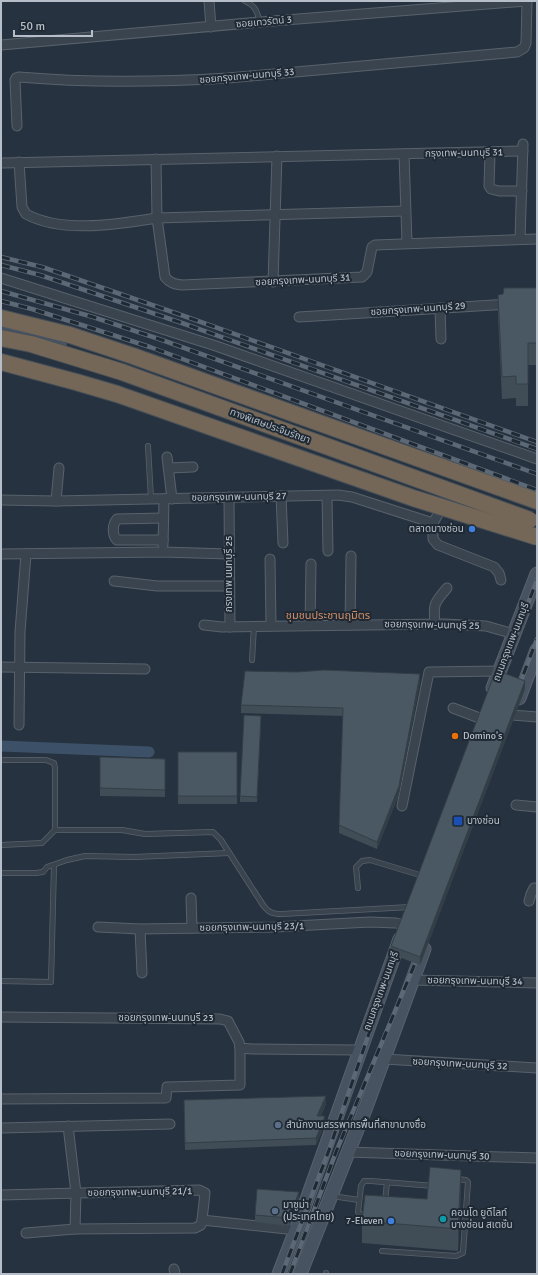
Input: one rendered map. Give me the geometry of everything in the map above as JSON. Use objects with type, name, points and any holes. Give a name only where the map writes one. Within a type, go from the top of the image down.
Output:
[{"type":"highway","name":"ทางพิเศษประจิมรัถยา","points":[[1,318],[70,335],[133,356],[537,501]]},
{"type":"highway","name":"ทางพิเศษประจิมรัถยา","points":[[1,338],[31,344],[122,372],[537,522]]},
{"type":"highway","points":[[1,362],[117,394],[413,498],[537,537]]},
{"type":"main road","points":[[1,328],[35,336],[453,488],[537,522]]},
{"type":"main road","points":[[1,333],[35,336]]},
{"type":"main road","name":"ถนนกรุงเทพ-นนทบุรี","points":[[480,725],[537,574]]},
{"type":"main road","points":[[507,728],[537,650]]},
{"type":"main road","name":"ถนนกรุงเทพ-นนทบุรี","points":[[279,1274],[419,886]]},
{"type":"main road","points":[[300,1274],[384,1059],[429,937]]},
{"type":"main road","points":[[325,1147],[347,1152]]},
{"type":"street","points":[[209,1],[211,27]]},
{"type":"street","name":"ซอยเทวรัตน์ 3","points":[[1,45],[260,22],[526,1]]},
{"type":"street","name":"ซอยกรุงเทพ-นนทบุรี 33","points":[[17,126],[15,80],[19,77],[59,81],[191,80],[517,52],[524,48],[526,42],[526,1]]},
{"type":"street","name":"กรุงเทพ-นนทบุรี 31","points":[[3,163],[277,156],[490,153],[523,148],[522,191]]},
{"type":"street","points":[[490,153],[489,186],[491,189],[499,191],[522,191],[520,239]]},
{"type":"street","points":[[404,154],[407,243]]},
{"type":"street","points":[[273,282],[277,156]]},
{"type":"street","name":"ซอยกรุงเทพ-นนทบุรี 31","points":[[156,159],[157,218],[165,277],[168,281],[174,284],[273,282],[362,277],[367,272],[372,246],[407,243],[537,238]]},
{"type":"street","points":[[19,162],[22,207],[26,214],[32,218],[76,226],[126,223],[157,218],[275,216],[405,211]]},
{"type":"street","points":[[1,278],[216,346],[537,459]]},
{"type":"street","name":"ซอยกรุงเทพ-นนทบุรี 29","points":[[299,317],[522,304]]},
{"type":"street","points":[[440,308],[441,339]]},
{"type":"street","points":[[163,552],[163,518],[168,499],[169,468],[167,457]]},
{"type":"street","points":[[169,468],[193,466]]},
{"type":"street","points":[[56,501],[58,468]]},
{"type":"street","points":[[453,488],[433,523],[434,539],[438,545],[494,567],[499,572],[501,580]]},
{"type":"street","points":[[281,496],[283,543]]},
{"type":"street","name":"ซอยกรุงเทพ-นนทบุรี 27","points":[[1,500],[56,501],[281,496],[352,497],[433,523]]},
{"type":"street","points":[[327,496],[328,551]]},
{"type":"street","name":"กรงเทพ นนทบุรี 25","points":[[228,497],[230,627],[254,626]]},
{"type":"street","points":[[163,518],[117,519],[114,522],[113,530],[117,540],[163,540]]},
{"type":"street","points":[[1,554],[163,552],[229,554]]},
{"type":"street","points":[[19,725],[20,632],[26,554]]},
{"type":"street","points":[[350,625],[351,556]]},
{"type":"street","points":[[270,559],[271,626]]},
{"type":"street","points":[[310,625],[311,564]]},
{"type":"street","points":[[114,581],[157,586],[229,586]]},
{"type":"street","points":[[435,624],[435,604],[447,588]]},
{"type":"street","name":"ซอยกรุงเทพ-นนทบุรี 25","points":[[254,626],[435,624],[486,626],[514,634]]},
{"type":"street","points":[[204,625],[212,627],[230,627]]},
{"type":"street","points":[[1,667],[145,669]]},
{"type":"street","points":[[402,806],[429,672],[500,672]]},
{"type":"street","points":[[453,708],[480,725]]},
{"type":"street","points":[[512,715],[537,717]]},
{"type":"street","points":[[516,805],[537,807]]},
{"type":"street","points":[[529,901],[534,888],[537,888]]},
{"type":"street","points":[[190,898],[192,928]]},
{"type":"street","name":"ซอยกรุงเทพ-นนทบุรี 23/1","points":[[98,927],[140,929],[276,927],[370,922],[396,923],[405,925]]},
{"type":"street","points":[[140,929],[142,973]]},
{"type":"street","name":"ซอยกรุงเทพ-นนทบุรี 34","points":[[412,980],[537,983]]},
{"type":"street","name":"ซอยกรุงเทพ-นนทบุรี 23","points":[[1,1017],[220,1019],[228,1021],[239,1042],[240,1048]]},
{"type":"street","points":[[1,1099],[166,1098],[167,1087],[240,1085],[240,1048],[356,1050],[360,1048]]},
{"type":"street","name":"ซอยกรุงเทพ-นนทบุรี 32","points":[[384,1059],[537,1068]]},
{"type":"street","points":[[1,1128],[170,1124]]},
{"type":"street","points":[[68,1126],[76,1193],[75,1229]]},
{"type":"street","name":"ซอยกรุงเทพ-นนทบุรี 30","points":[[347,1152],[537,1158]]},
{"type":"street","name":"ซอยกรุงเทพ-นนทบุรี 21/1","points":[[1,1195],[199,1190],[205,1193],[202,1220]]},
{"type":"street","points":[[26,1233],[75,1229],[195,1228],[201,1225],[202,1220],[296,1230]]},
{"type":"lane","points":[[209,1],[215,1]]},
{"type":"lane","points":[[245,1],[256,8],[260,22]]},
{"type":"lane","points":[[148,446],[151,499]]},
{"type":"lane","points":[[252,660],[254,626]]},
{"type":"lane","points":[[1,760],[49,760],[54,763],[55,768],[55,830],[44,842],[40,844],[1,845]]},
{"type":"lane","points":[[55,830],[122,830],[145,834],[213,832],[217,835],[263,906],[271,913],[282,914],[419,886]]},
{"type":"lane","points":[[1,873],[43,872],[47,867],[85,856],[134,857],[229,853]]},
{"type":"lane","points":[[358,888],[356,867],[362,860],[370,860],[419,886]]},
{"type":"lane","points":[[1,981],[51,982],[54,865]]},
{"type":"lane","points":[[382,1251],[456,1256],[463,1253],[468,1182],[466,1180],[450,1179]]},
{"type":"lane","points":[[374,1216],[359,1214],[359,1200],[363,1182],[387,1182],[438,1187],[439,1185]]},
{"type":"lane","points":[[385,1205],[387,1182]]},
{"type":"lane","points":[[331,1196],[359,1200]]},
{"type":"building","points":[[504,288],[537,288],[537,343],[528,343],[528,384],[516,384],[516,376],[502,377],[498,295],[503,294]]},
{"type":"building","points":[[324,670],[420,674],[399,786],[377,842],[339,825],[343,708],[241,705],[245,671],[297,672]]},
{"type":"building","points":[[496,670],[525,681],[420,957],[391,946]]},
{"type":"building","points":[[244,715],[261,716],[257,797],[240,796]]},
{"type":"building","points":[[178,752],[237,752],[237,796],[178,796]]},
{"type":"building","points":[[100,757],[165,759],[165,790],[100,788]]},
{"type":"building","points":[[326,1096],[317,1116],[325,1116],[316,1138],[185,1143],[184,1100]]},
{"type":"building","points":[[430,1167],[461,1170],[458,1229],[362,1221],[365,1195],[427,1199]]},
{"type":"building","points":[[257,1189],[299,1192],[289,1218],[255,1215]]},
{"type":"waterway","points":[[1,746],[149,752]]},
{"type":"railway","points":[[1,257],[42,267],[184,316],[537,442]]},
{"type":"railway","points":[[1,265],[40,275],[182,323],[537,449]]},
{"type":"railway","points":[[1,291],[93,317],[162,340],[537,474]]},
{"type":"railway","points":[[1,301],[32,309],[150,347],[537,490]]},
{"type":"railway","points":[[498,682],[537,580]]},
{"type":"railway","points":[[517,691],[537,639]]},
{"type":"railway","points":[[282,1274],[329,1150],[399,946]]},
{"type":"railway","points":[[290,1274],[336,1152],[419,954]]},
{"type":"place","name":"ตลาดบางซ่อน","points":[[472,529]]},
{"type":"place","name":"Domino's","points":[[455,736]]},
{"type":"place","name":"บางซ่อน","points":[[458,821]]},
{"type":"place","name":"สำนักงานสรรพากรพื้นที่สาขาบางซื่อ","points":[[278,1125]]},
{"type":"place","name":"มาซูม่า (ประเทศไทย)","points":[[275,1211]]},
{"type":"place","name":"คอนโด ยูดีไลท์ บางซ่อน สเตชั่น","points":[[443,1219]]},
{"type":"place","name":"7-Eleven","points":[[391,1221]]},
{"type":"district","name":"ชุมชนประชานฤมิตร","points":[[328,615]]}]
